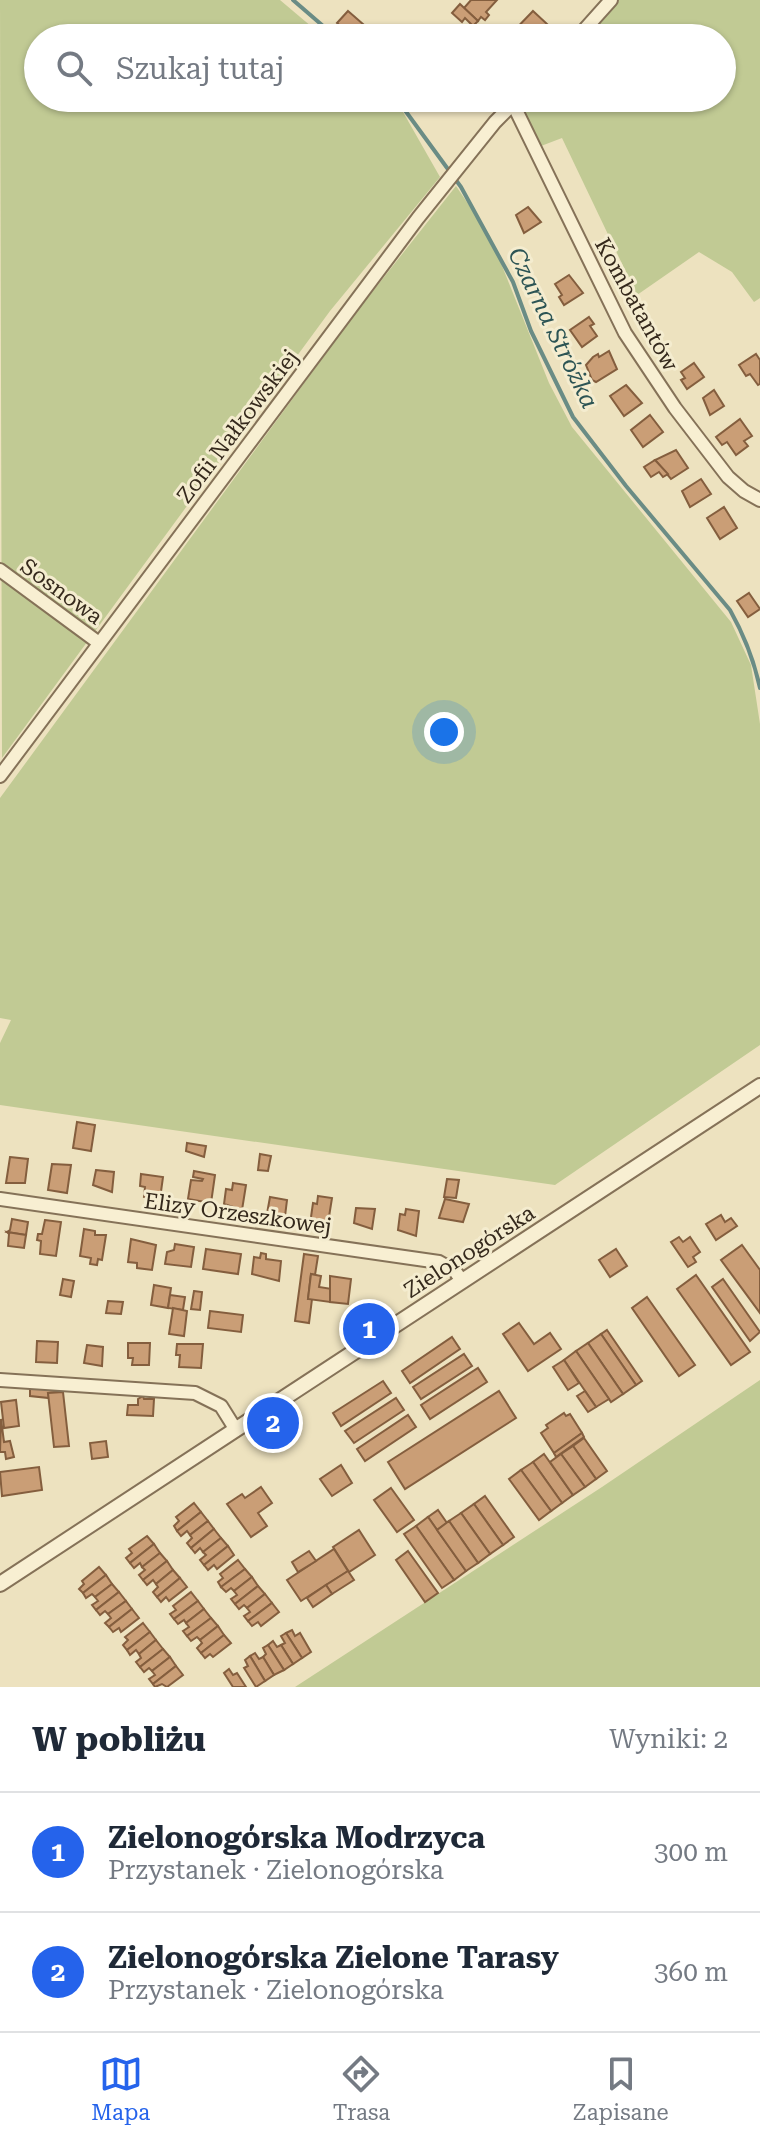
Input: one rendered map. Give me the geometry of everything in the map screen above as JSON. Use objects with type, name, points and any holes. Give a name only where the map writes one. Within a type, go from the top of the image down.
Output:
[{"type":"street","points":[[590,24],[611,0]]},
{"type":"street","name":"Zofii Nałkowskiej","points":[[0,776],[418,218],[507,112]]},
{"type":"street","name":"Kombatantów","points":[[521,112],[608,301],[646,366],[728,477],[760,500]]},
{"type":"street","name":"Sosnowa","points":[[0,570],[99,643]]},
{"type":"street","name":"Zielonogórska","points":[[0,1584],[760,1086]]},
{"type":"street","name":"Elizy Orzeszkowej","points":[[0,1199],[439,1262],[455,1271],[462,1281]]},
{"type":"street","points":[[0,1380],[195,1393],[221,1406],[236,1430]]},
{"type":"green space","points":[[0,0],[280,0],[308,24],[24,24],[24,112],[403,112],[440,177],[330,311],[2,758]]},
{"type":"green space","points":[[616,0],[760,0],[760,298],[754,302],[732,272],[699,252],[637,295],[562,138],[541,146],[524,112],[736,112],[736,24],[596,24]]},
{"type":"green space","points":[[456,186],[490,236],[549,383],[572,427],[731,622],[751,665],[760,724],[760,1045],[555,1185],[0,1105],[0,1043],[11,1020],[0,1018],[0,798],[354,315]]},
{"type":"green space","points":[[760,1380],[760,1687],[295,1687],[602,1487]]},
{"type":"building","points":[[471,0],[497,0],[486,12],[489,15],[485,20],[481,17],[478,21],[464,8]]},
{"type":"building","points":[[460,4],[478,21],[471,24],[465,18],[462,22],[452,13]]},
{"type":"building","points":[[348,11],[363,24],[338,24]]},
{"type":"building","points":[[533,11],[547,24],[520,24]]},
{"type":"building","points":[[528,207],[541,222],[524,233],[516,215]]},
{"type":"building","points":[[569,275],[583,293],[564,305],[555,284]]},
{"type":"building","points":[[589,317],[594,324],[590,326],[597,336],[582,347],[570,330]]},
{"type":"building","points":[[609,351],[617,369],[596,382],[592,380],[586,365],[593,357]]},
{"type":"building","points":[[756,354],[760,360],[758,385],[750,374],[746,376],[739,365]]},
{"type":"building","points":[[694,363],[704,377],[687,389],[681,380],[685,378],[681,372]]},
{"type":"building","points":[[626,385],[642,403],[624,416],[610,396]]},
{"type":"building","points":[[714,390],[724,406],[710,415],[703,398]]},
{"type":"building","points":[[650,415],[663,432],[643,447],[631,430]]},
{"type":"building","points":[[740,419],[752,436],[744,441],[748,446],[736,455],[727,442],[722,445],[716,437]]},
{"type":"building","points":[[676,450],[688,468],[671,479],[655,460]]},
{"type":"building","points":[[655,460],[668,474],[663,477],[659,472],[651,477],[644,467]]},
{"type":"building","points":[[701,479],[711,494],[690,507],[682,491]]},
{"type":"building","points":[[724,507],[737,528],[720,539],[707,518]]},
{"type":"building","points":[[749,593],[760,609],[748,617],[737,601]]},
{"type":"building","points":[[77,1122],[95,1125],[91,1151],[73,1148]]},
{"type":"building","points":[[187,1143],[206,1146],[204,1157],[186,1151]]},
{"type":"building","points":[[260,1154],[271,1156],[268,1171],[258,1170]]},
{"type":"building","points":[[10,1157],[28,1159],[25,1183],[6,1183]]},
{"type":"building","points":[[52,1164],[71,1165],[67,1193],[48,1190]]},
{"type":"building","points":[[96,1170],[114,1172],[112,1192],[93,1185]]},
{"type":"building","points":[[194,1171],[215,1175],[211,1203],[188,1199],[191,1180],[203,1179],[193,1177]]},
{"type":"building","points":[[141,1174],[163,1177],[160,1199],[144,1197],[145,1187],[140,1186]]},
{"type":"building","points":[[447,1179],[459,1180],[456,1198],[444,1197]]},
{"type":"building","points":[[233,1183],[246,1185],[242,1210],[224,1204],[226,1189],[232,1190]]},
{"type":"building","points":[[318,1196],[332,1198],[328,1223],[319,1221],[319,1226],[310,1224],[313,1203],[317,1204]]},
{"type":"building","points":[[270,1197],[287,1200],[285,1216],[278,1215],[278,1220],[266,1219]]},
{"type":"building","points":[[445,1199],[469,1204],[463,1222],[439,1218]]},
{"type":"building","points":[[356,1208],[375,1209],[372,1229],[354,1223]]},
{"type":"building","points":[[406,1209],[419,1211],[416,1236],[398,1230],[400,1214],[405,1215]]},
{"type":"building","points":[[721,1215],[725,1222],[731,1218],[737,1226],[716,1240],[706,1224]]},
{"type":"building","points":[[12,1219],[28,1222],[26,1235],[7,1232]]},
{"type":"building","points":[[45,1220],[61,1222],[56,1256],[40,1254],[41,1241],[37,1240],[38,1234],[42,1234]]},
{"type":"building","points":[[84,1229],[95,1231],[95,1235],[106,1235],[102,1260],[98,1259],[97,1265],[90,1264],[91,1258],[80,1256]]},
{"type":"building","points":[[7,1232],[26,1235],[24,1248],[8,1246]]},
{"type":"building","points":[[679,1237],[683,1242],[690,1237],[700,1252],[693,1257],[696,1262],[688,1267],[671,1242]]},
{"type":"building","points":[[131,1239],[156,1245],[152,1270],[137,1268],[137,1263],[128,1262]]},
{"type":"building","points":[[175,1244],[194,1247],[191,1267],[165,1264],[167,1252],[174,1250]]},
{"type":"building","points":[[742,1245],[760,1270],[760,1313],[721,1260]]},
{"type":"building","points":[[206,1249],[241,1254],[238,1274],[203,1269]]},
{"type":"building","points":[[616,1249],[627,1266],[610,1277],[599,1260]]},
{"type":"building","points":[[261,1253],[266,1254],[266,1259],[281,1261],[279,1281],[252,1274],[254,1257],[260,1258]]},
{"type":"building","points":[[304,1254],[318,1256],[315,1275],[311,1274],[309,1323],[295,1321]]},
{"type":"building","points":[[311,1274],[321,1276],[319,1287],[332,1289],[330,1302],[308,1299]]},
{"type":"building","points":[[696,1275],[750,1352],[731,1365],[677,1289]]},
{"type":"building","points":[[330,1276],[351,1279],[348,1304],[330,1302]]},
{"type":"building","points":[[63,1279],[74,1281],[71,1297],[60,1295]]},
{"type":"building","points":[[723,1279],[760,1332],[750,1341],[712,1287]]},
{"type":"building","points":[[154,1285],[171,1288],[168,1308],[151,1305]]},
{"type":"building","points":[[194,1291],[202,1292],[200,1310],[191,1309]]},
{"type":"building","points":[[170,1295],[185,1297],[183,1310],[168,1308]]},
{"type":"building","points":[[647,1297],[695,1365],[679,1376],[632,1308]]},
{"type":"building","points":[[108,1301],[123,1302],[121,1314],[106,1313]]},
{"type":"building","points":[[366,1305],[372,1313],[357,1323],[352,1314]]},
{"type":"building","points":[[173,1308],[187,1311],[184,1336],[169,1334]]},
{"type":"building","points":[[210,1311],[243,1315],[241,1332],[208,1328]]},
{"type":"building","points":[[519,1323],[534,1344],[550,1333],[561,1349],[528,1371],[503,1334]]},
{"type":"building","points":[[607,1330],[642,1381],[636,1385],[601,1334]]},
{"type":"building","points":[[601,1334],[636,1385],[623,1394],[588,1343]]},
{"type":"building","points":[[452,1337],[460,1349],[410,1383],[402,1371]]},
{"type":"building","points":[[37,1341],[58,1342],[57,1363],[36,1362]]},
{"type":"building","points":[[128,1343],[150,1343],[149,1365],[132,1365],[133,1358],[128,1358]]},
{"type":"building","points":[[588,1343],[623,1394],[611,1402],[576,1351]]},
{"type":"building","points":[[177,1344],[203,1344],[201,1368],[179,1367]]},
{"type":"building","points":[[87,1345],[103,1347],[102,1366],[84,1363]]},
{"type":"building","points":[[576,1351],[609,1399],[596,1407],[564,1360]]},
{"type":"building","points":[[464,1354],[472,1366],[421,1399],[413,1387]]},
{"type":"building","points":[[564,1360],[579,1383],[568,1390],[553,1367]]},
{"type":"building","points":[[478,1368],[487,1382],[430,1419],[421,1405]]},
{"type":"building","points":[[383,1381],[391,1393],[341,1426],[333,1413]]},
{"type":"building","points":[[30,1388],[64,1391],[48,1393],[49,1398],[30,1396]]},
{"type":"building","points":[[499,1391],[516,1418],[405,1489],[388,1462]]},
{"type":"building","points":[[585,1391],[596,1407],[588,1412],[577,1396]]},
{"type":"building","points":[[63,1392],[69,1446],[54,1447],[48,1393]]},
{"type":"building","points":[[143,1396],[144,1399],[154,1399],[153,1416],[127,1415],[128,1405],[138,1405],[138,1399]]},
{"type":"building","points":[[396,1398],[404,1410],[354,1443],[345,1431]]},
{"type":"building","points":[[16,1400],[19,1426],[4,1428],[1,1402]]},
{"type":"building","points":[[564,1413],[566,1416],[570,1414],[582,1433],[554,1453],[541,1433],[548,1428],[546,1425]]},
{"type":"building","points":[[408,1415],[416,1427],[365,1461],[357,1449]]},
{"type":"building","points":[[1,1419],[4,1442],[10,1441],[14,1457],[6,1459],[5,1452],[0,1452]]},
{"type":"building","points":[[582,1433],[584,1437],[556,1457],[554,1453]]},
{"type":"building","points":[[584,1438],[607,1471],[596,1479],[573,1446]]},
{"type":"building","points":[[106,1441],[108,1457],[92,1459],[90,1443]]},
{"type":"building","points":[[573,1446],[596,1479],[585,1487],[561,1454]]},
{"type":"building","points":[[544,1454],[573,1495],[562,1503],[533,1462]]},
{"type":"building","points":[[561,1454],[585,1487],[573,1495],[550,1462]]},
{"type":"building","points":[[533,1462],[562,1503],[551,1511],[521,1470]]},
{"type":"building","points":[[341,1465],[352,1483],[332,1496],[320,1479]]},
{"type":"building","points":[[39,1467],[42,1490],[2,1496],[0,1472]]},
{"type":"building","points":[[521,1470],[551,1511],[539,1520],[509,1479]]},
{"type":"building","points":[[261,1487],[272,1503],[258,1513],[267,1526],[251,1537],[227,1504],[242,1494],[245,1498]]},
{"type":"building","points":[[391,1488],[414,1520],[397,1532],[374,1500]]},
{"type":"building","points":[[485,1496],[514,1537],[503,1545],[474,1504]]},
{"type":"building","points":[[194,1503],[201,1512],[177,1531],[174,1526],[179,1521],[176,1517]]},
{"type":"building","points":[[474,1504],[503,1545],[490,1554],[461,1513]]},
{"type":"building","points":[[438,1510],[447,1523],[437,1530],[428,1517]]},
{"type":"building","points":[[201,1512],[208,1521],[190,1535],[187,1531],[181,1536],[177,1531]]},
{"type":"building","points":[[461,1513],[490,1554],[478,1563],[449,1521]]},
{"type":"building","points":[[428,1517],[466,1571],[454,1580],[416,1526]]},
{"type":"building","points":[[208,1521],[214,1529],[191,1548],[187,1543],[192,1538],[190,1535]]},
{"type":"building","points":[[449,1521],[478,1563],[466,1571],[437,1530]]},
{"type":"building","points":[[416,1526],[454,1580],[442,1588],[404,1534]]},
{"type":"building","points":[[214,1529],[221,1538],[203,1552],[200,1548],[195,1553],[191,1548]]},
{"type":"building","points":[[359,1530],[375,1555],[349,1572],[333,1547]]},
{"type":"building","points":[[147,1536],[154,1544],[130,1563],[126,1558],[132,1553],[129,1549]]},
{"type":"building","points":[[221,1538],[228,1546],[204,1565],[200,1560],[206,1555],[203,1552]]},
{"type":"building","points":[[154,1544],[160,1553],[142,1567],[140,1563],[134,1568],[130,1563]]},
{"type":"building","points":[[228,1546],[234,1555],[217,1569],[214,1565],[208,1570],[204,1565]]},
{"type":"building","points":[[334,1549],[348,1571],[301,1601],[287,1580]]},
{"type":"building","points":[[309,1551],[316,1561],[298,1572],[292,1562]]},
{"type":"building","points":[[408,1551],[438,1593],[425,1602],[396,1560]]},
{"type":"building","points":[[160,1553],[167,1561],[143,1580],[139,1575],[145,1570],[142,1567]]},
{"type":"building","points":[[238,1560],[245,1569],[221,1587],[218,1582],[223,1578],[220,1574]]},
{"type":"building","points":[[167,1561],[173,1570],[156,1584],[153,1580],[147,1585],[143,1580]]},
{"type":"building","points":[[99,1567],[106,1575],[83,1593],[79,1589],[84,1584],[82,1581]]},
{"type":"building","points":[[245,1569],[252,1577],[234,1591],[231,1588],[226,1592],[221,1587]]},
{"type":"building","points":[[173,1570],[180,1578],[157,1597],[153,1592],[158,1587],[156,1584]]},
{"type":"building","points":[[348,1571],[354,1580],[332,1594],[326,1585]]},
{"type":"building","points":[[106,1575],[112,1584],[95,1597],[92,1594],[86,1598],[83,1593]]},
{"type":"building","points":[[252,1577],[258,1586],[235,1604],[231,1599],[237,1595],[234,1591]]},
{"type":"building","points":[[180,1578],[187,1587],[169,1601],[166,1597],[161,1602],[157,1597]]},
{"type":"building","points":[[112,1584],[119,1592],[96,1610],[92,1605],[98,1601],[95,1597]]},
{"type":"building","points":[[326,1585],[332,1594],[313,1607],[307,1598]]},
{"type":"building","points":[[258,1586],[265,1594],[247,1608],[244,1605],[239,1609],[235,1604]]},
{"type":"building","points":[[119,1592],[126,1601],[108,1614],[105,1611],[100,1615],[96,1610]]},
{"type":"building","points":[[191,1592],[198,1601],[174,1619],[170,1614],[176,1610],[173,1606]]},
{"type":"building","points":[[265,1594],[272,1603],[248,1621],[244,1616],[250,1612],[247,1608]]},
{"type":"building","points":[[126,1601],[132,1609],[109,1627],[105,1623],[111,1618],[108,1614]]},
{"type":"building","points":[[198,1601],[204,1609],[186,1623],[184,1620],[178,1624],[174,1619]]},
{"type":"building","points":[[272,1603],[279,1612],[261,1626],[258,1622],[252,1626],[248,1621]]},
{"type":"building","points":[[132,1609],[139,1618],[121,1632],[119,1628],[113,1632],[109,1627]]},
{"type":"building","points":[[204,1609],[211,1618],[187,1636],[183,1631],[189,1627],[186,1623]]},
{"type":"building","points":[[211,1618],[218,1626],[200,1640],[197,1637],[191,1641],[187,1636]]},
{"type":"building","points":[[143,1623],[150,1632],[127,1650],[123,1645],[128,1640],[125,1637]]},
{"type":"building","points":[[218,1626],[224,1635],[201,1653],[197,1648],[202,1643],[200,1640]]},
{"type":"building","points":[[292,1630],[295,1636],[300,1633],[311,1652],[302,1658],[286,1633]]},
{"type":"building","points":[[150,1632],[156,1640],[139,1654],[136,1650],[130,1655],[127,1650]]},
{"type":"building","points":[[286,1633],[302,1658],[293,1664],[281,1645],[285,1643],[281,1636]]},
{"type":"building","points":[[224,1635],[231,1643],[213,1657],[210,1654],[205,1658],[201,1653]]},
{"type":"building","points":[[156,1640],[163,1649],[140,1667],[136,1662],[141,1658],[139,1654]]},
{"type":"building","points":[[273,1641],[277,1647],[281,1645],[293,1664],[284,1670],[268,1645]]},
{"type":"building","points":[[268,1645],[284,1670],[274,1675],[263,1657],[266,1654],[263,1648]]},
{"type":"building","points":[[163,1649],[170,1657],[152,1671],[149,1668],[144,1672],[140,1667]]},
{"type":"building","points":[[255,1653],[259,1659],[263,1657],[274,1675],[265,1681],[250,1656]]},
{"type":"building","points":[[250,1656],[265,1681],[256,1687],[244,1668],[248,1666],[245,1660]]},
{"type":"building","points":[[170,1657],[176,1666],[153,1684],[149,1679],[155,1675],[152,1671]]},
{"type":"building","points":[[176,1666],[183,1675],[167,1687],[162,1684],[155,1687],[153,1684]]},
{"type":"building","points":[[229,1669],[233,1675],[237,1673],[246,1687],[233,1687],[224,1673]]},
{"type":"waterway","name":"Czarna Stróżka","points":[[293,0],[321,24]]},
{"type":"waterway","name":"Czarna Stróżka","points":[[406,112],[461,187],[513,282],[531,331],[573,417],[626,486],[730,610],[748,648],[760,688]]},
{"type":"place","name":"Zielonogórska Modrzyca","points":[[369,1329]]},
{"type":"place","name":"Zielonogórska Zielone Tarasy","points":[[273,1423]]}]
